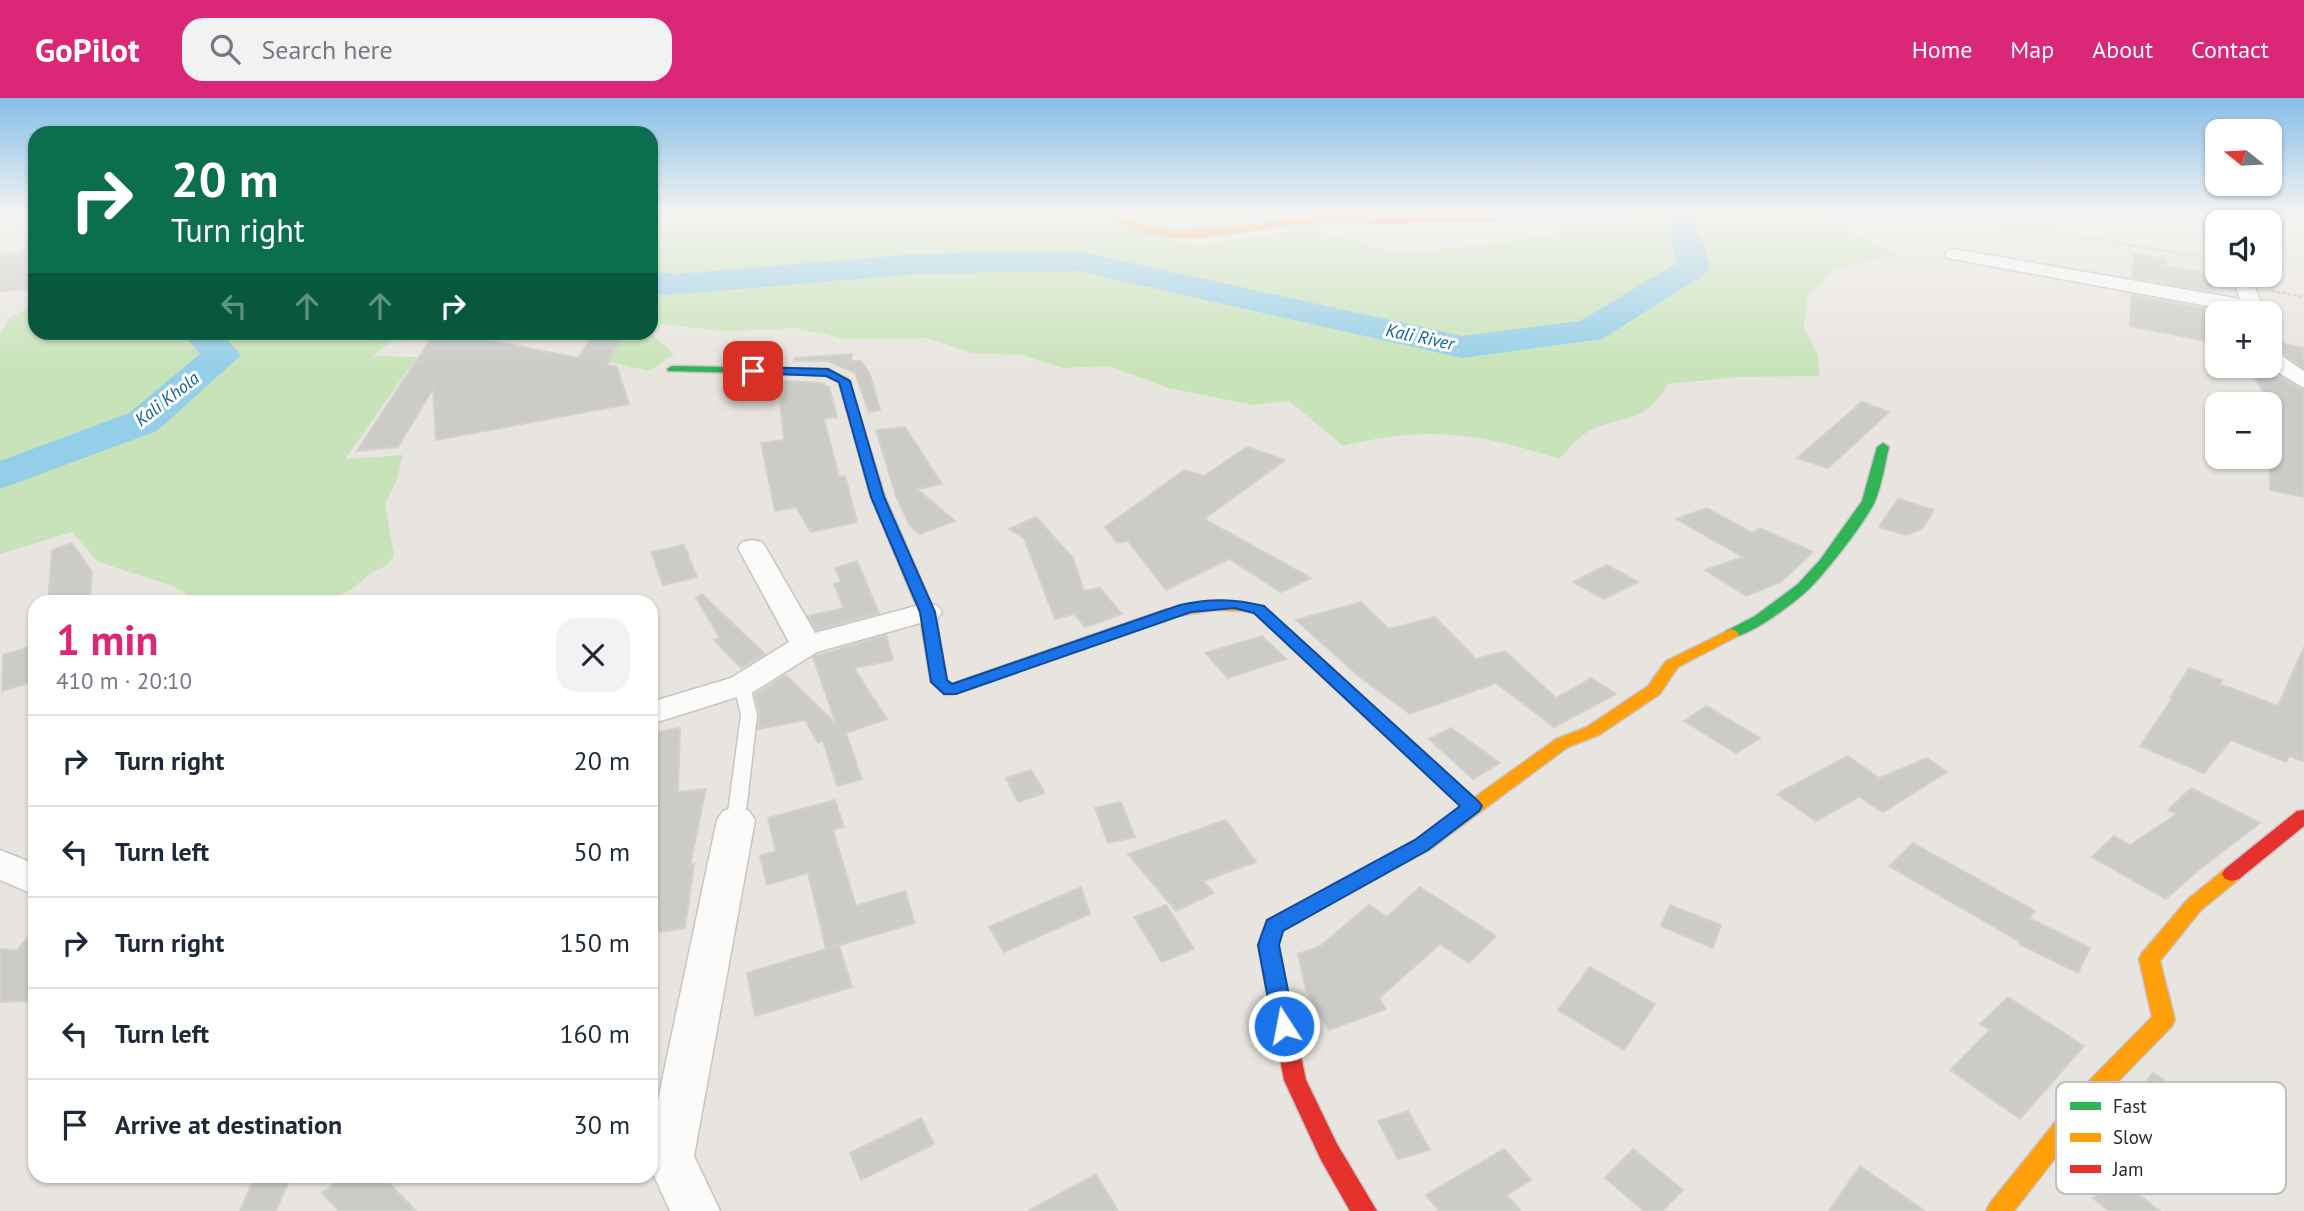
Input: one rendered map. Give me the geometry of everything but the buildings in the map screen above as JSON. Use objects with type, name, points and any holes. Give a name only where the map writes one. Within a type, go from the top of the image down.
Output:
[{"type":"street","points":[[2013,265],[2207,301]]},
{"type":"street","points":[[2282,360],[2304,368]]},
{"type":"street","points":[[2282,364],[2304,381]]},
{"type":"street","points":[[672,369],[828,372],[844,381],[878,497],[927,612],[939,682],[950,690],[1180,610],[1202,604],[1234,604],[1259,610],[1472,806]]},
{"type":"street","points":[[1364,1211],[1329,1152],[1294,1080],[1268,945],[1274,926],[1422,845],[1562,743],[1594,731],[1654,690],[1672,664],[1760,619],[1803,587],[1825,563],[1869,501],[1883,447]]},
{"type":"street","points":[[752,548],[806,645]]},
{"type":"street","points":[[658,711],[742,685],[806,645],[927,612]]},
{"type":"street","points":[[2103,1082],[2164,1020],[2150,959],[2194,905],[2304,816]]},
{"type":"street","points":[[695,1211],[670,1157],[736,820]]},
{"type":"street","points":[[0,863],[28,877]]},
{"type":"street","points":[[1999,1211],[2056,1139]]},
{"type":"lane","points":[[736,820],[749,715],[742,685]]},
{"type":"path","points":[[0,275],[22,265]]},
{"type":"green space","points":[[658,265],[1852,265],[1835,269],[1808,295],[1804,327],[1818,356],[1820,376],[1739,377],[1668,384],[1650,407],[1632,417],[1587,432],[1559,459],[1503,443],[1452,435],[1400,436],[1343,446],[1289,401],[1253,405],[1168,388],[1109,366],[1063,368],[1022,355],[972,353],[927,338],[846,339],[795,328],[725,331],[661,324],[658,327],[658,286],[692,287],[698,277],[658,272]]},
{"type":"green space","points":[[28,308],[28,340],[392,340],[373,356],[417,357],[345,459],[403,455],[396,482],[385,504],[394,556],[387,565],[339,595],[187,595],[170,585],[98,562],[72,532],[0,554],[0,333],[10,317]]},
{"type":"green space","points":[[618,340],[658,340],[674,354],[649,371],[595,358]]},
{"type":"water","points":[[658,272],[698,277],[693,287],[658,286]]},
{"type":"waterway","name":"Kali River","points":[[658,284],[905,265]]},
{"type":"waterway","name":"Kali River","points":[[1096,265],[1462,347],[1589,331],[1693,265]]},
{"type":"waterway","name":"Kali Khola","points":[[0,476],[143,422],[222,355],[207,340]]},
{"type":"traffic: fast","points":[[672,369],[828,372],[844,381],[878,497],[927,612]]},
{"type":"traffic: fast","points":[[1731,634],[1760,619],[1803,587],[1825,563],[1869,501],[1883,447]]},
{"type":"traffic: fast","points":[[1246,607],[1259,610],[1472,806]]},
{"type":"traffic: slow","points":[[927,612],[939,682],[950,690],[1169,613],[1214,606],[1246,607]]},
{"type":"traffic: slow","points":[[1333,893],[1422,845],[1562,743],[1593,731],[1654,690],[1672,664],[1731,634]]},
{"type":"traffic: slow","points":[[2103,1082],[2164,1020],[2149,959],[2194,905],[2232,874]]},
{"type":"traffic: slow","points":[[1999,1211],[2056,1139]]},
{"type":"traffic: jam","points":[[2232,874],[2304,816]]},
{"type":"traffic: jam","points":[[1333,893],[1274,926],[1268,945],[1295,1080],[1329,1152],[1364,1211]]},
{"type":"route","points":[[753,371],[828,372],[839,376],[848,387],[849,407],[878,497],[927,612],[939,682],[950,690],[968,686],[1169,613],[1202,604],[1234,604],[1259,610],[1472,806],[1422,845],[1274,926],[1268,945],[1284,1026]]}]
